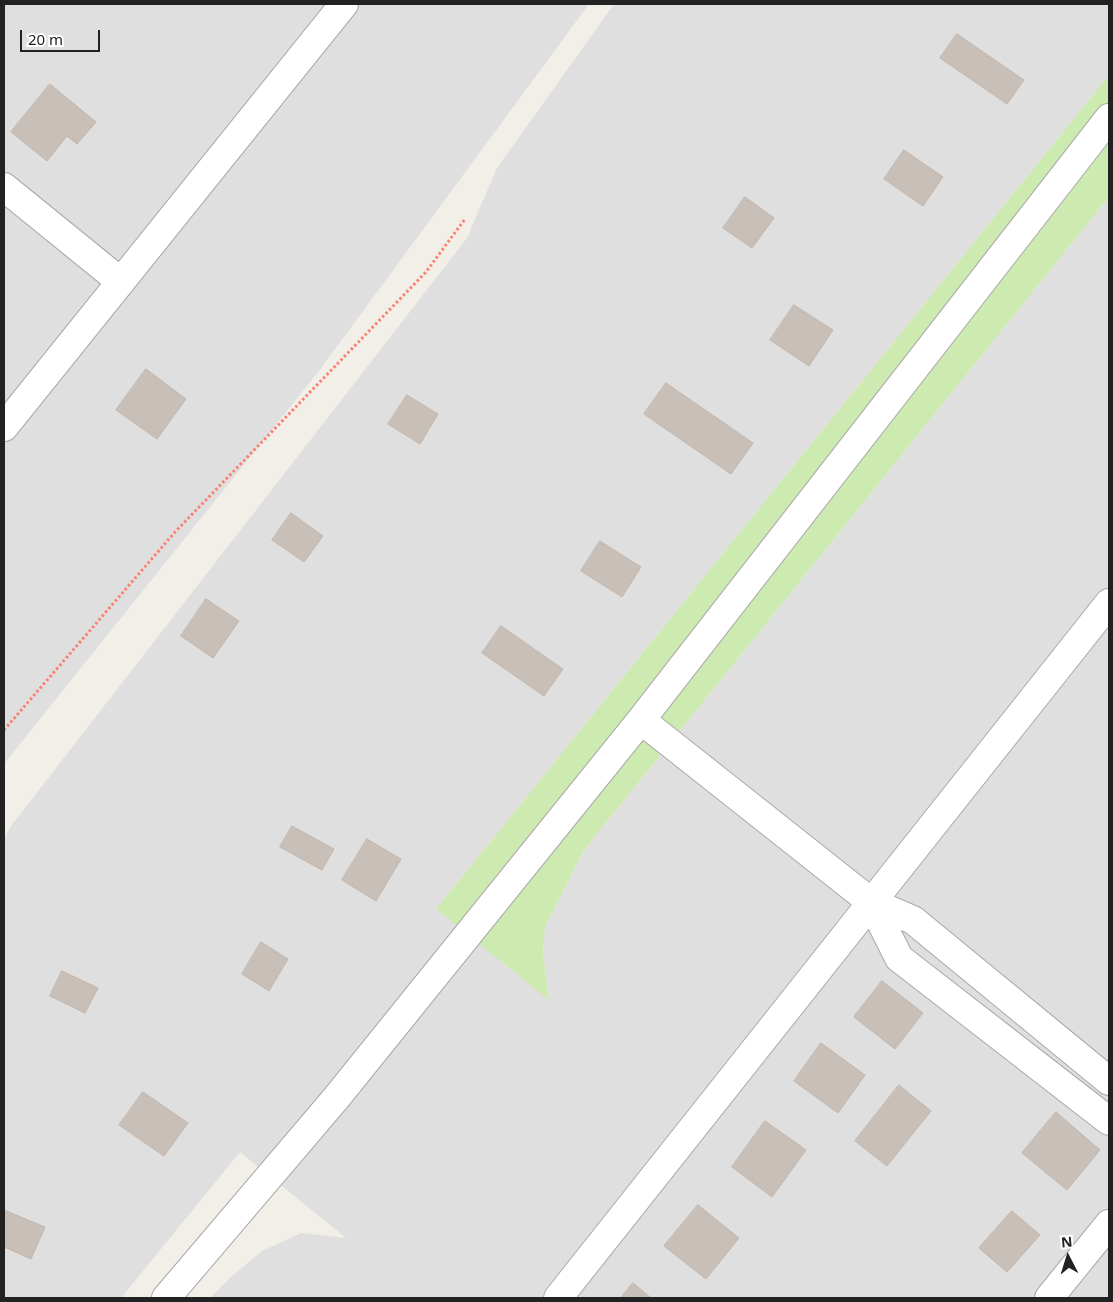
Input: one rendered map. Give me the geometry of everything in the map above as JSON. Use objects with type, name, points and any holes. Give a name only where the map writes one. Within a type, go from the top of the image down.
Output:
[{"type":"street","points":[[4,427],[344,4]]},
{"type":"street","points":[[166,1298],[337,1097],[641,720],[1109,118]]},
{"type":"street","points":[[4,186],[121,282]]},
{"type":"street","points":[[558,1298],[1109,603]]},
{"type":"street","points":[[641,720],[871,902],[913,920],[1109,1081]]},
{"type":"street","points":[[871,902],[899,958],[1109,1121]]},
{"type":"street","points":[[1049,1298],[1109,1224]]},
{"type":"path","points":[[4,730],[175,532],[426,272],[465,219]]},
{"type":"shaded area","points":[[4,4],[589,4],[319,371],[4,764]]},
{"type":"shaded area","points":[[614,4],[1109,4],[1109,75],[436,909],[549,999],[543,953],[545,927],[584,850],[1109,197],[1109,1298],[210,1298],[262,1251],[301,1233],[346,1238],[240,1152],[121,1298],[4,1298],[4,839],[11,826],[467,238],[497,168]]},
{"type":"green space","points":[[1109,75],[1109,197],[584,850],[545,927],[543,953],[549,1000],[436,909]]},
{"type":"building","points":[[957,34],[1024,80],[1007,104],[940,58]]},
{"type":"building","points":[[50,84],[96,122],[77,144],[67,136],[47,161],[11,132]]},
{"type":"building","points":[[904,150],[943,177],[923,206],[884,179]]},
{"type":"building","points":[[745,197],[774,218],[752,248],[723,228]]},
{"type":"building","points":[[794,305],[833,330],[809,366],[770,340]]},
{"type":"building","points":[[146,369],[186,399],[157,439],[116,410]]},
{"type":"building","points":[[666,383],[753,443],[731,474],[644,414]]},
{"type":"building","points":[[407,395],[438,414],[420,444],[388,424]]},
{"type":"building","points":[[291,513],[323,536],[304,562],[272,540]]},
{"type":"building","points":[[600,541],[641,567],[622,597],[581,571]]},
{"type":"building","points":[[206,599],[239,621],[213,658],[181,636]]},
{"type":"building","points":[[501,626],[563,669],[544,696],[482,653]]},
{"type":"building","points":[[292,826],[334,849],[322,870],[280,847]]},
{"type":"building","points":[[367,839],[401,859],[376,901],[342,880]]},
{"type":"building","points":[[261,942],[288,959],[269,991],[242,974]]},
{"type":"building","points":[[62,971],[98,988],[85,1013],[50,996]]},
{"type":"building","points":[[882,981],[923,1013],[895,1049],[854,1017]]},
{"type":"building","points":[[821,1043],[865,1075],[838,1113],[794,1081]]},
{"type":"building","points":[[899,1085],[931,1111],[887,1166],[855,1141]]},
{"type":"building","points":[[143,1092],[188,1123],[164,1156],[119,1125]]},
{"type":"building","points":[[1056,1112],[1100,1150],[1067,1190],[1022,1153]]},
{"type":"building","points":[[765,1121],[806,1150],[772,1197],[732,1167]]},
{"type":"building","points":[[698,1205],[739,1238],[706,1279],[664,1246]]},
{"type":"building","points":[[4,1210],[45,1227],[31,1259],[4,1247]]},
{"type":"building","points":[[1012,1211],[1040,1235],[1007,1272],[979,1248]]},
{"type":"building","points":[[633,1283],[651,1298],[621,1298]]}]
